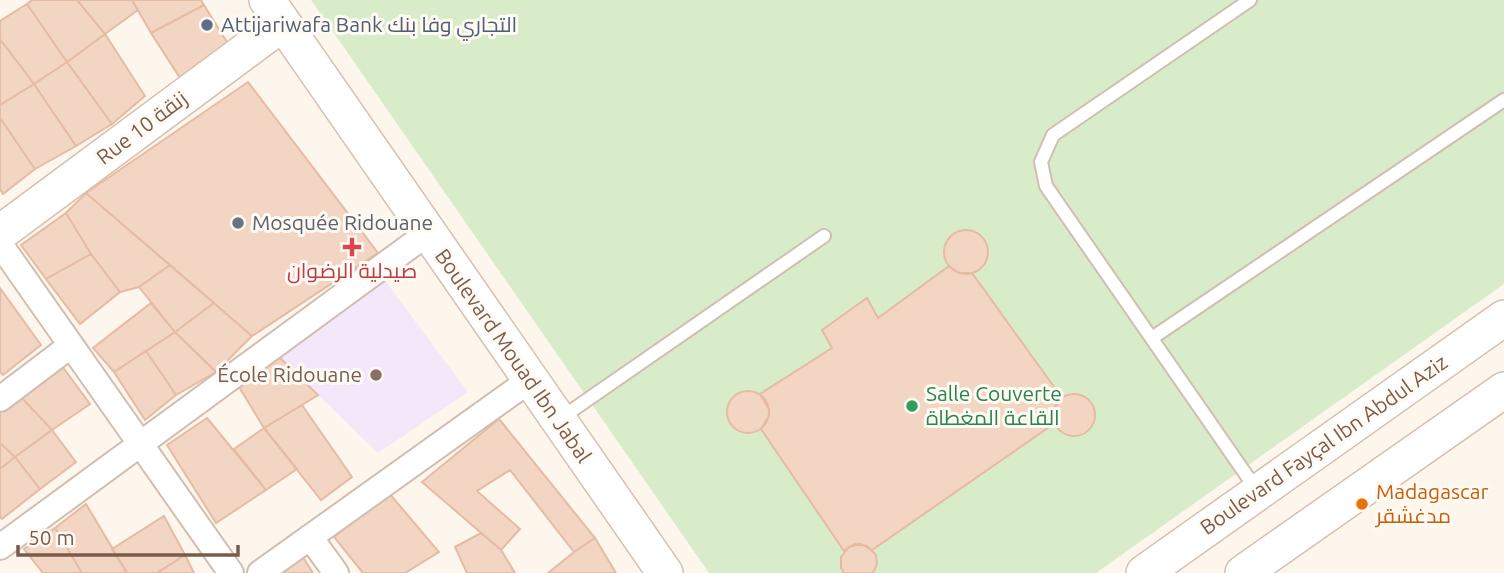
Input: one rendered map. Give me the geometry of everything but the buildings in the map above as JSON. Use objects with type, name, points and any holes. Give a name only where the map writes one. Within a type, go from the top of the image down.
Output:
[{"type":"main road","name":"Boulevard Mouad Ibn Jabal","points":[[275,12],[665,573]]},
{"type":"main road","name":"Rue 10 زنقة","points":[[0,233],[275,12]]},
{"type":"main road","name":"Boulevard Fayçal Ibn Abdul Aziz","points":[[1144,573],[1183,561],[1258,492],[1504,318]]},
{"type":"main road","points":[[1243,573],[1504,390]]},
{"type":"street","points":[[0,547],[428,233]]},
{"type":"street","points":[[0,244],[231,573]]},
{"type":"street","points":[[0,399],[71,346]]},
{"type":"street","points":[[260,573],[530,380]]},
{"type":"street","points":[[310,537],[336,573]]},
{"type":"lane","points":[[1250,0],[1053,135],[1041,162],[1046,186],[1258,492]]},
{"type":"lane","points":[[1152,338],[1504,100]]},
{"type":"lane","points":[[558,420],[824,236]]},
{"type":"shaded area","name":"École Ridouane","points":[[383,278],[468,392],[378,453],[279,357]]},
{"type":"green space","points":[[311,0],[1504,0],[1504,284],[1096,573],[709,573]]},
{"type":"place","name":"Attijariwafa Bank التجاري وفا بنك","points":[[207,25]]},
{"type":"place","name":"Mosquée Ridouane","points":[[238,223]]},
{"type":"place","name":"صيدلية الرضوان","points":[[352,247]]},
{"type":"place","name":"École Ridouane","points":[[376,375]]},
{"type":"place","name":"Salle Couverte القاعة المغطاة","points":[[912,406]]},
{"type":"place","name":"Madagascar مدغشقر","points":[[1362,504]]}]
